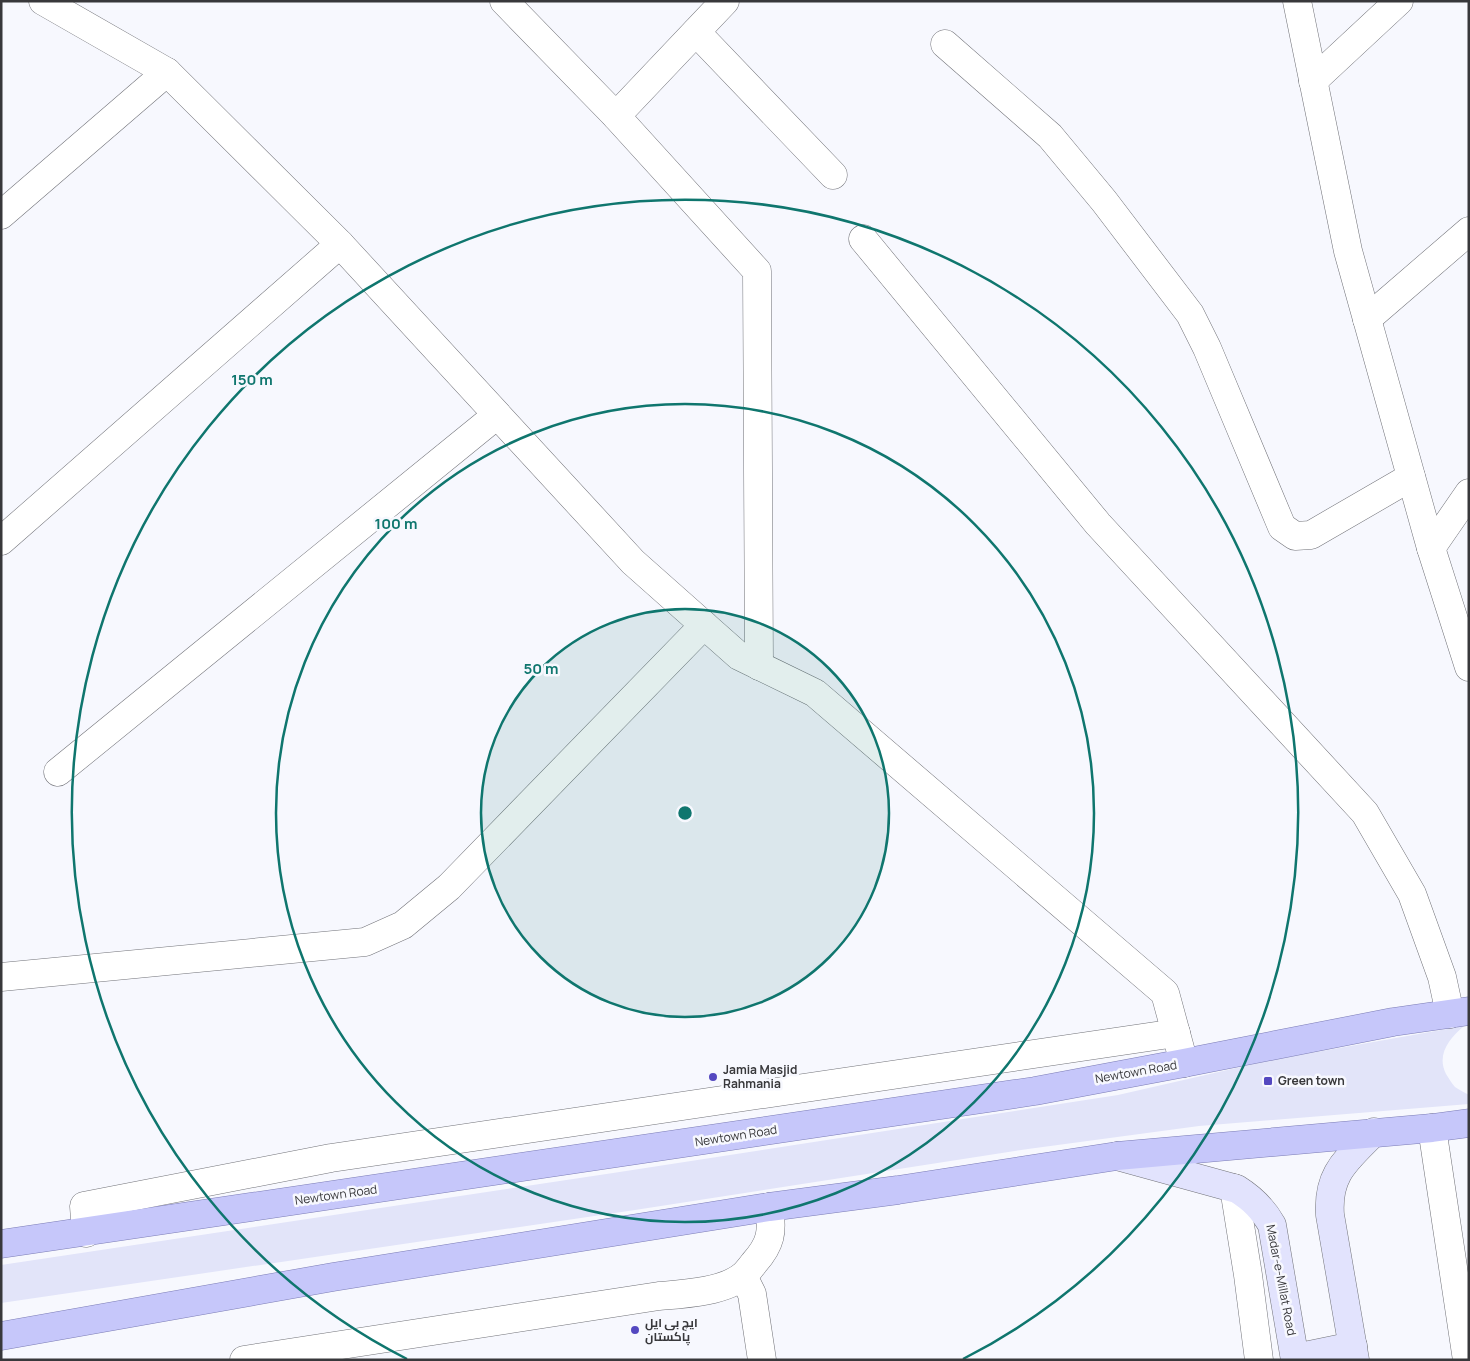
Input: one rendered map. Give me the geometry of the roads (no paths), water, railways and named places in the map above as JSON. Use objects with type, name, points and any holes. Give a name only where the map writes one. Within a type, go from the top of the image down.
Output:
[{"type":"main road","name":"Newtown Road","points":[[1,1244],[86,1233],[1035,1091],[1393,1022],[1459,1012]]},
{"type":"main road","points":[[1,1336],[333,1276],[769,1207],[908,1189],[1117,1156],[1432,1128],[1469,1122]]},
{"type":"main road","points":[[1295,1359],[1354,1353],[1329,1200],[1337,1173],[1374,1132]]},
{"type":"main road","name":"Madar-e-Millat Road","points":[[1117,1156],[1234,1188],[1253,1199],[1265,1212],[1272,1225],[1295,1359]]},
{"type":"street","points":[[43,1],[167,72],[340,244],[633,562],[704,626],[739,656],[815,693],[1165,993],[1184,1063]]},
{"type":"street","points":[[504,1],[616,116],[757,271],[759,666]]},
{"type":"street","points":[[1297,1],[1348,251],[1431,548],[1469,667]]},
{"type":"street","points":[[1313,81],[1399,1]]},
{"type":"street","points":[[616,116],[707,12],[833,174]]},
{"type":"street","points":[[945,44],[1050,136],[1104,201],[1190,314],[1207,348],[1282,527],[1295,536],[1311,535],[1412,478]]},
{"type":"street","points":[[1,215],[167,72]]},
{"type":"street","points":[[1367,319],[1469,231]]},
{"type":"street","points":[[863,239],[1098,524],[1366,813],[1412,894],[1442,977],[1459,1012]]},
{"type":"street","points":[[1,541],[340,244]]},
{"type":"street","points":[[58,772],[498,415]]},
{"type":"street","points":[[1431,548],[1469,493]]},
{"type":"street","points":[[1,977],[365,942],[403,925],[449,887],[704,626]]},
{"type":"street","points":[[86,1233],[84,1206],[331,1158],[1176,1033]]},
{"type":"street","points":[[753,1096],[759,1132]]},
{"type":"street","points":[[1432,1128],[1467,1360]]},
{"type":"street","points":[[1234,1188],[1259,1360]]},
{"type":"street","points":[[244,1360],[659,1296],[694,1293],[719,1287],[743,1276],[769,1243],[772,1226],[769,1207]]},
{"type":"street","points":[[743,1276],[752,1294],[762,1360]]},
{"type":"place","name":"Jamia Masjid Rahmania","points":[[713,1077]]},
{"type":"place","name":"Green town","points":[[1268,1081]]},
{"type":"place","name":"ایچ بی ایل پاکستان","points":[[635,1330]]}]
